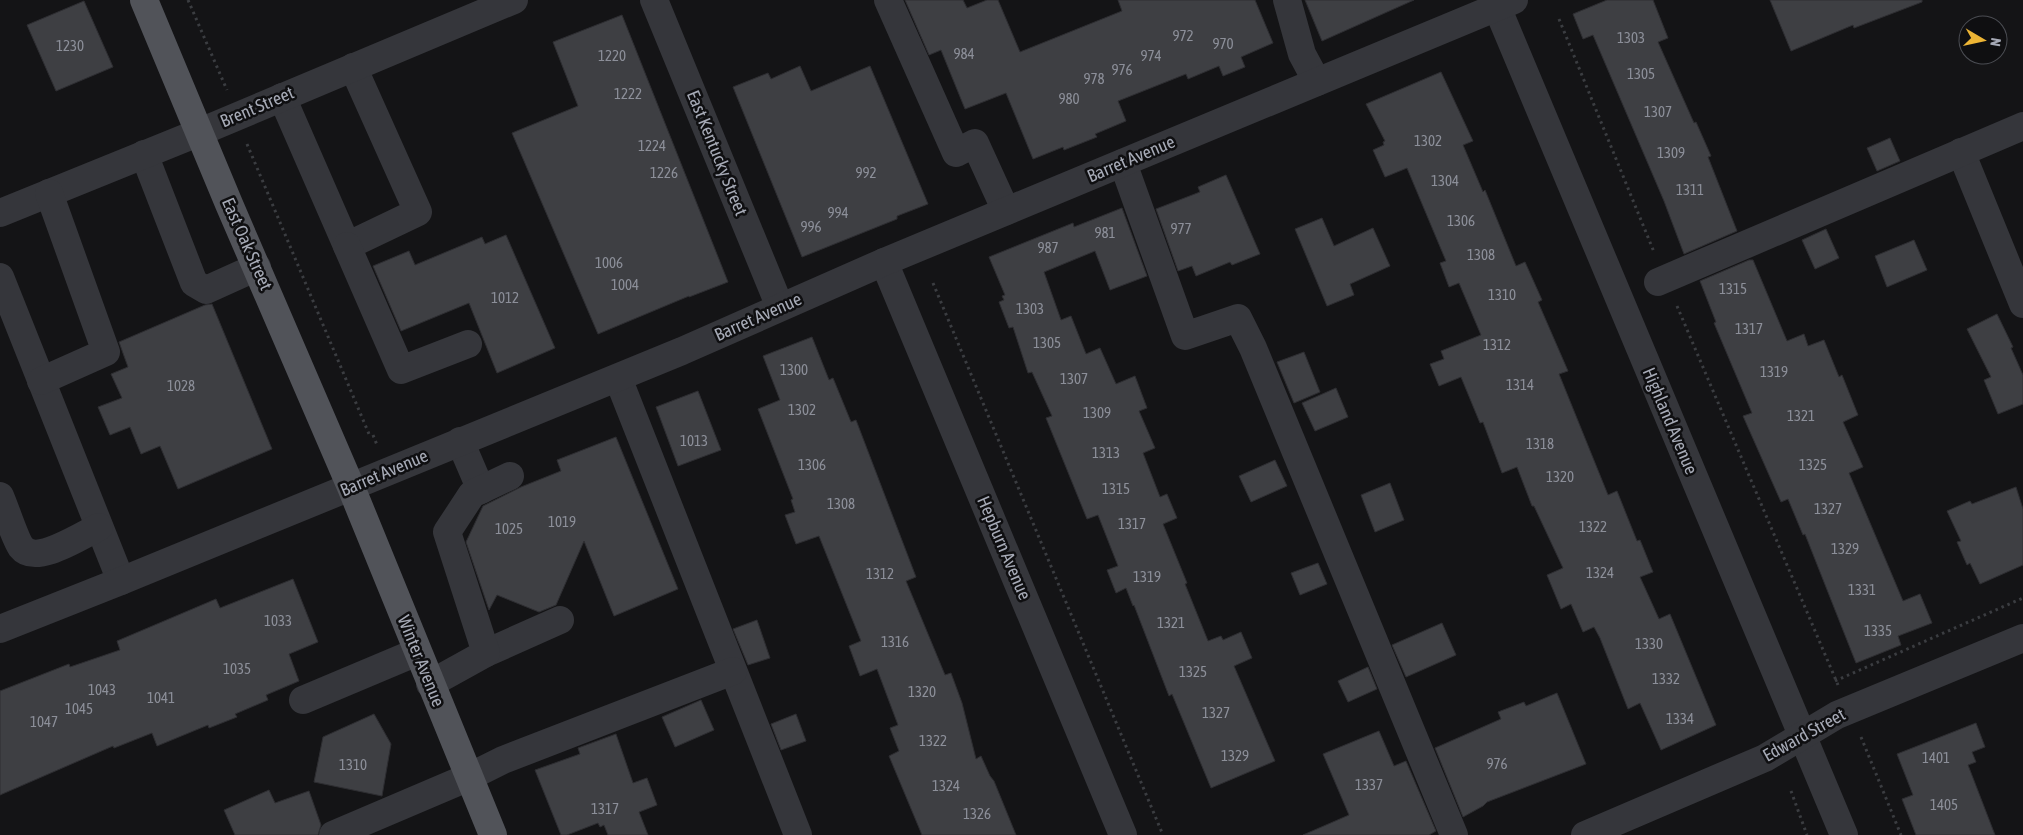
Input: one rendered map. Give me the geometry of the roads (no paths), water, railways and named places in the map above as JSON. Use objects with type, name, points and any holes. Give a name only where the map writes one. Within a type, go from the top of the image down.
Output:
[{"type":"main road","name":"East Oak Street","points":[[144,0],[229,204],[351,487]]},
{"type":"main road","name":"Winter Avenue","points":[[351,487],[493,835]]},
{"type":"street","name":"Brent Street","points":[[0,213],[200,132],[514,0]]},
{"type":"street","name":"East Kentucky Street","points":[[654,0],[780,307]]},
{"type":"street","points":[[888,0],[956,153],[975,143],[1006,211]]},
{"type":"street","points":[[1287,0],[1302,54],[1317,82]]},
{"type":"street","name":"Barret Avenue","points":[[0,629],[618,378],[884,262],[1505,4]]},
{"type":"street","name":"Highland Avenue","points":[[1505,4],[1844,835]]},
{"type":"street","points":[[347,246],[418,212],[353,68]]},
{"type":"street","points":[[282,97],[401,370],[468,344]]},
{"type":"street","points":[[1662,281],[2023,126]]},
{"type":"street","points":[[1961,152],[2023,304]]},
{"type":"street","points":[[144,154],[194,283],[206,290],[257,267]]},
{"type":"street","points":[[1123,163],[1185,336],[1238,318],[1253,348],[1454,835]]},
{"type":"street","points":[[41,381],[106,352],[49,193]]},
{"type":"street","name":"Hepburn Avenue","points":[[884,262],[1124,835]]},
{"type":"street","points":[[0,277],[121,581]]},
{"type":"street","points":[[618,378],[798,835]]},
{"type":"street","points":[[460,441],[481,490]]},
{"type":"street","points":[[486,653],[447,532],[472,494],[510,476]]},
{"type":"street","points":[[0,496],[21,547],[32,554],[52,551],[99,527]]},
{"type":"street","points":[[430,684],[486,653],[560,620]]},
{"type":"street","name":"Edward Street","points":[[1585,835],[1766,758],[1837,715],[2023,638]]},
{"type":"street","points":[[303,700],[417,652]]},
{"type":"street","points":[[333,835],[469,777],[503,760],[733,671]]}]
